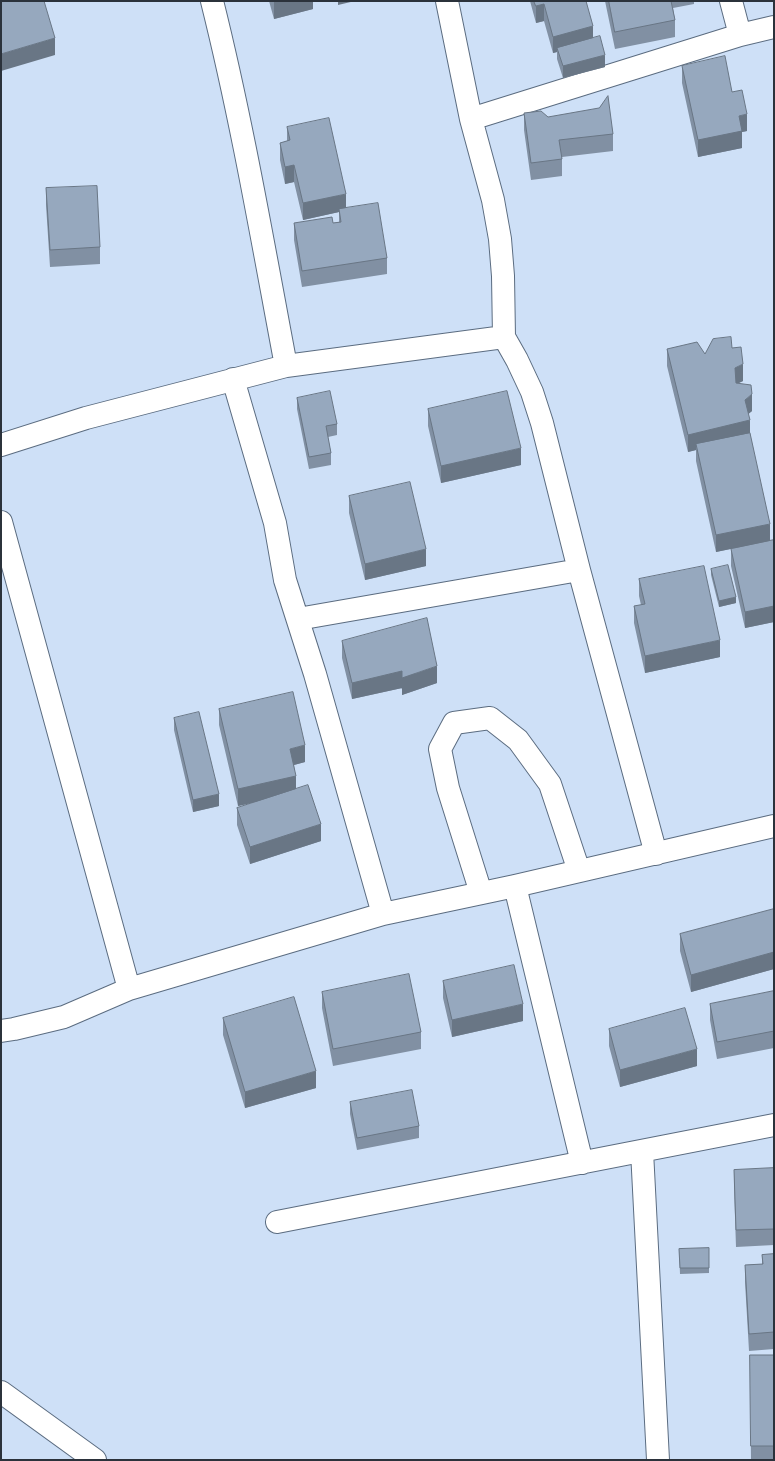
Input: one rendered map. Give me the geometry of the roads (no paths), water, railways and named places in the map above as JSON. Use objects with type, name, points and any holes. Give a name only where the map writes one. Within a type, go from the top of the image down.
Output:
[{"type":"street","points":[[212,1],[229,67],[286,366]]},
{"type":"street","points":[[447,1],[471,119],[494,200],[500,239],[503,276],[504,337],[532,392],[538,411],[579,570],[656,854]]},
{"type":"street","points":[[731,1],[740,35]]},
{"type":"street","points":[[471,119],[740,35],[774,27]]},
{"type":"street","points":[[1,445],[86,418],[286,366],[504,337]]},
{"type":"street","points":[[233,379],[275,524],[285,580],[315,674],[383,914]]},
{"type":"street","points":[[1,522],[129,989]]},
{"type":"street","points":[[298,619],[579,570]]},
{"type":"street","points":[[481,893],[448,788],[440,749],[454,723],[490,718],[518,740],[550,784],[579,871]]},
{"type":"street","points":[[1,1031],[64,1017],[129,989],[383,914],[515,886],[774,826]]},
{"type":"street","points":[[515,886],[582,1163]]},
{"type":"street","points":[[277,1222],[774,1125]]},
{"type":"street","points":[[642,1151],[658,1460]]},
{"type":"street","points":[[1,1392],[96,1460]]}]
